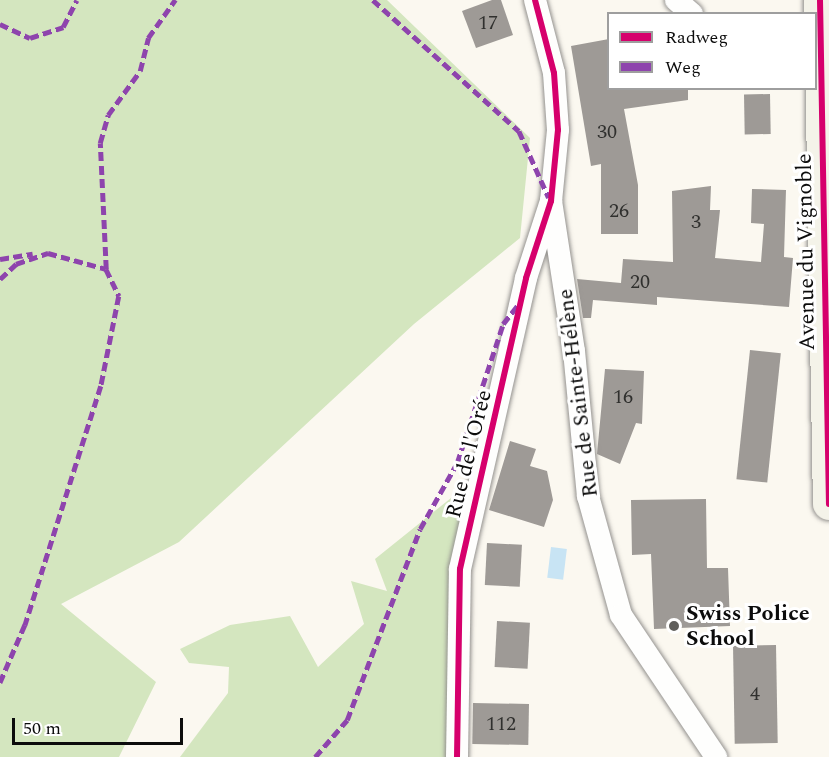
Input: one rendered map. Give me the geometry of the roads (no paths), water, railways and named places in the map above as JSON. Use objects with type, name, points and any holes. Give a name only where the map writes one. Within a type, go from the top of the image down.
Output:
[{"type":"main road","name":"Avenue du Vignoble","points":[[820,0],[829,504]]},
{"type":"street","name":"Rue de Sainte-Hélène","points":[[535,0],[556,96],[558,130],[551,201],[574,351],[588,496],[621,615],[716,757]]},
{"type":"street","points":[[676,0],[690,12]]},
{"type":"street","name":"Rue de l'Orée","points":[[457,757],[460,569],[526,278],[551,201]]},
{"type":"water","points":[[551,547],[567,549],[563,580],[547,578]]},
{"type":"place","name":"Swiss Police School","points":[[674,626]]}]
